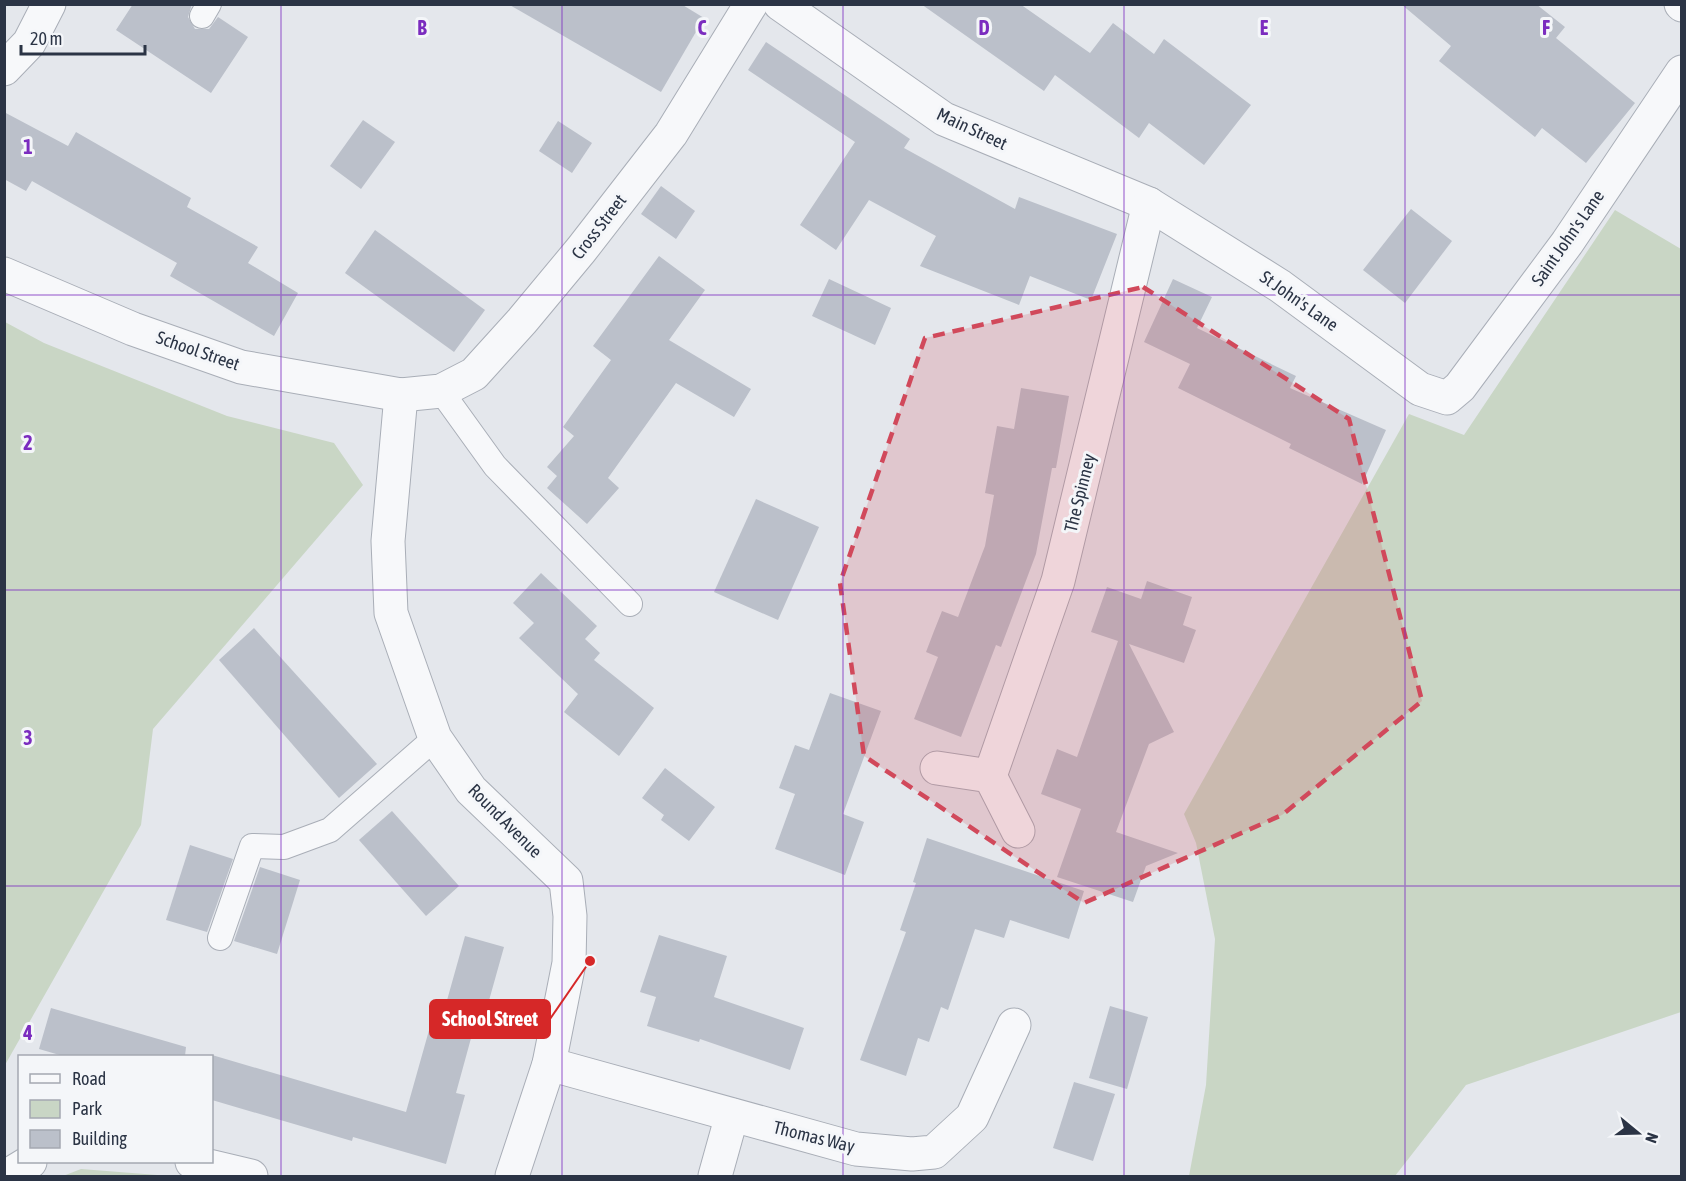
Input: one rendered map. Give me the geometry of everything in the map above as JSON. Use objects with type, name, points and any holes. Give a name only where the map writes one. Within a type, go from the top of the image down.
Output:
[{"type":"street","points":[[4,69],[29,43],[49,4]]},
{"type":"street","name":"Cross Street","points":[[401,394],[441,391],[474,374],[522,321],[581,250],[671,134],[751,4]]},
{"type":"street","name":"Main Street","points":[[780,4],[944,119],[1149,204]]},
{"type":"street","name":"Saint John's Lane","points":[[1447,398],[1460,387],[1567,243],[1682,72]]},
{"type":"street","name":"St John's Lane","points":[[1149,204],[1280,286],[1420,389],[1447,398]]},
{"type":"street","name":"The Spinney","points":[[990,776],[1058,581],[1149,204]]},
{"type":"street","name":"School Street","points":[[4,274],[132,329],[242,367],[401,394]]},
{"type":"street","name":"Round Avenue","points":[[401,394],[388,541],[391,613],[435,738],[471,790],[566,881],[570,916],[569,963],[549,1064],[512,1176]]},
{"type":"street","points":[[937,768],[990,776],[1018,831]]},
{"type":"street","name":"Thomas Way","points":[[549,1064],[856,1149],[912,1154],[936,1164],[972,1117],[1014,1024]]},
{"type":"street","points":[[715,1176],[732,1115]]},
{"type":"street","points":[[7,1176],[27,1163]]},
{"type":"street","points":[[200,1163],[251,1176]]},
{"type":"lane","points":[[441,391],[495,466],[630,604]]},
{"type":"lane","points":[[220,938],[252,846],[284,847],[330,830],[435,738]]},
{"type":"highlighted area","points":[[1143,287],[1349,419],[1422,701],[1282,815],[1084,903],[864,756],[840,583],[925,338]]},
{"type":"green space","points":[[1615,210],[1681,249],[1681,1012],[1466,1085],[1395,1176],[1189,1176],[1206,1085],[1215,939],[1196,843],[1184,814],[1409,414],[1464,435]]},
{"type":"green space","points":[[5,322],[44,343],[227,416],[334,443],[363,485],[153,729],[141,825],[5,1065]]},
{"type":"green space","points":[[81,1169],[170,1176],[63,1176]]},
{"type":"building","points":[[133,4],[192,4],[188,17],[195,29],[209,29],[218,17],[248,37],[211,93],[116,30]]},
{"type":"building","points":[[508,4],[681,4],[704,18],[661,92]]},
{"type":"building","points":[[921,4],[1020,4],[1090,53],[1113,23],[1154,54],[1164,39],[1251,105],[1204,165],[1149,123],[1139,138],[1055,75],[1044,91]]},
{"type":"building","points":[[1401,4],[1536,4],[1565,27],[1556,38],[1635,103],[1586,163],[1542,128],[1535,137],[1439,61],[1451,46]]},
{"type":"building","points":[[766,42],[910,139],[904,148],[1015,209],[1019,197],[1117,234],[1091,300],[1030,276],[1019,305],[920,266],[936,236],[869,200],[836,250],[800,225],[855,142],[748,70]]},
{"type":"building","points":[[4,112],[68,146],[76,132],[191,198],[187,207],[258,247],[248,263],[298,293],[274,336],[170,276],[177,263],[32,181],[26,191],[4,179]]},
{"type":"building","points":[[363,120],[395,142],[361,189],[330,166]]},
{"type":"building","points":[[558,121],[592,143],[572,173],[539,151]]},
{"type":"building","points":[[661,186],[695,211],[676,239],[641,214]]},
{"type":"building","points":[[1411,209],[1452,241],[1405,303],[1363,270]]},
{"type":"building","points":[[375,230],[485,310],[454,352],[345,273]]},
{"type":"building","points":[[659,256],[705,290],[669,340],[751,389],[734,417],[676,383],[608,478],[619,488],[587,524],[547,488],[557,476],[547,467],[574,436],[563,427],[611,360],[593,346]]},
{"type":"building","points":[[829,279],[891,308],[875,345],[812,316]]},
{"type":"building","points":[[1173,279],[1212,297],[1197,328],[1296,376],[1290,388],[1386,430],[1362,484],[1289,448],[1291,444],[1178,388],[1190,364],[1144,342]]},
{"type":"building","points":[[1021,388],[1069,396],[1056,468],[1052,468],[1036,554],[1001,647],[996,645],[961,737],[914,719],[938,657],[926,652],[942,611],[958,617],[985,546],[994,495],[985,493],[997,426],[1014,429]]},
{"type":"building","points":[[756,499],[819,527],[778,620],[714,592]]},
{"type":"building","points":[[541,573],[597,626],[585,639],[600,653],[594,660],[654,708],[619,756],[564,712],[578,694],[519,638],[534,623],[513,603]]},
{"type":"building","points":[[1147,581],[1192,597],[1183,625],[1196,630],[1184,663],[1129,644],[1174,732],[1149,744],[1116,832],[1178,853],[1146,866],[1133,902],[1057,877],[1081,809],[1041,794],[1057,749],[1077,757],[1118,641],[1091,632],[1107,587],[1141,599]]},
{"type":"building","points":[[254,628],[377,764],[339,798],[219,660]]},
{"type":"building","points":[[830,693],[881,711],[843,814],[864,822],[845,875],[775,849],[795,794],[779,788],[795,745],[809,750]]},
{"type":"building","points":[[665,768],[715,807],[689,841],[661,820],[664,815],[642,798]]},
{"type":"building","points":[[392,811],[459,886],[426,916],[359,840]]},
{"type":"building","points":[[927,838],[1084,891],[1069,939],[1010,920],[1004,938],[975,929],[948,1010],[941,1007],[929,1042],[918,1038],[906,1076],[860,1060],[906,932],[900,930],[916,883],[913,882]]},
{"type":"building","points":[[190,845],[233,859],[207,932],[166,920]]},
{"type":"building","points":[[260,867],[300,880],[277,954],[234,941]]},
{"type":"building","points":[[659,935],[727,956],[714,997],[804,1028],[790,1070],[700,1039],[699,1042],[647,1026],[656,997],[640,992]]},
{"type":"building","points":[[465,936],[504,947],[483,1022],[476,1020],[456,1093],[465,1095],[446,1164],[353,1137],[352,1141],[213,1100],[213,1055],[406,1112],[435,1009],[444,1011]]},
{"type":"building","points":[[1110,1006],[1148,1017],[1127,1089],[1089,1078]]},
{"type":"building","points":[[51,1008],[186,1047],[185,1055],[60,1055],[39,1049]]},
{"type":"building","points":[[1074,1082],[1115,1094],[1093,1161],[1053,1148]]},
{"type":"place","name":"School Street","points":[[590,961]]}]
